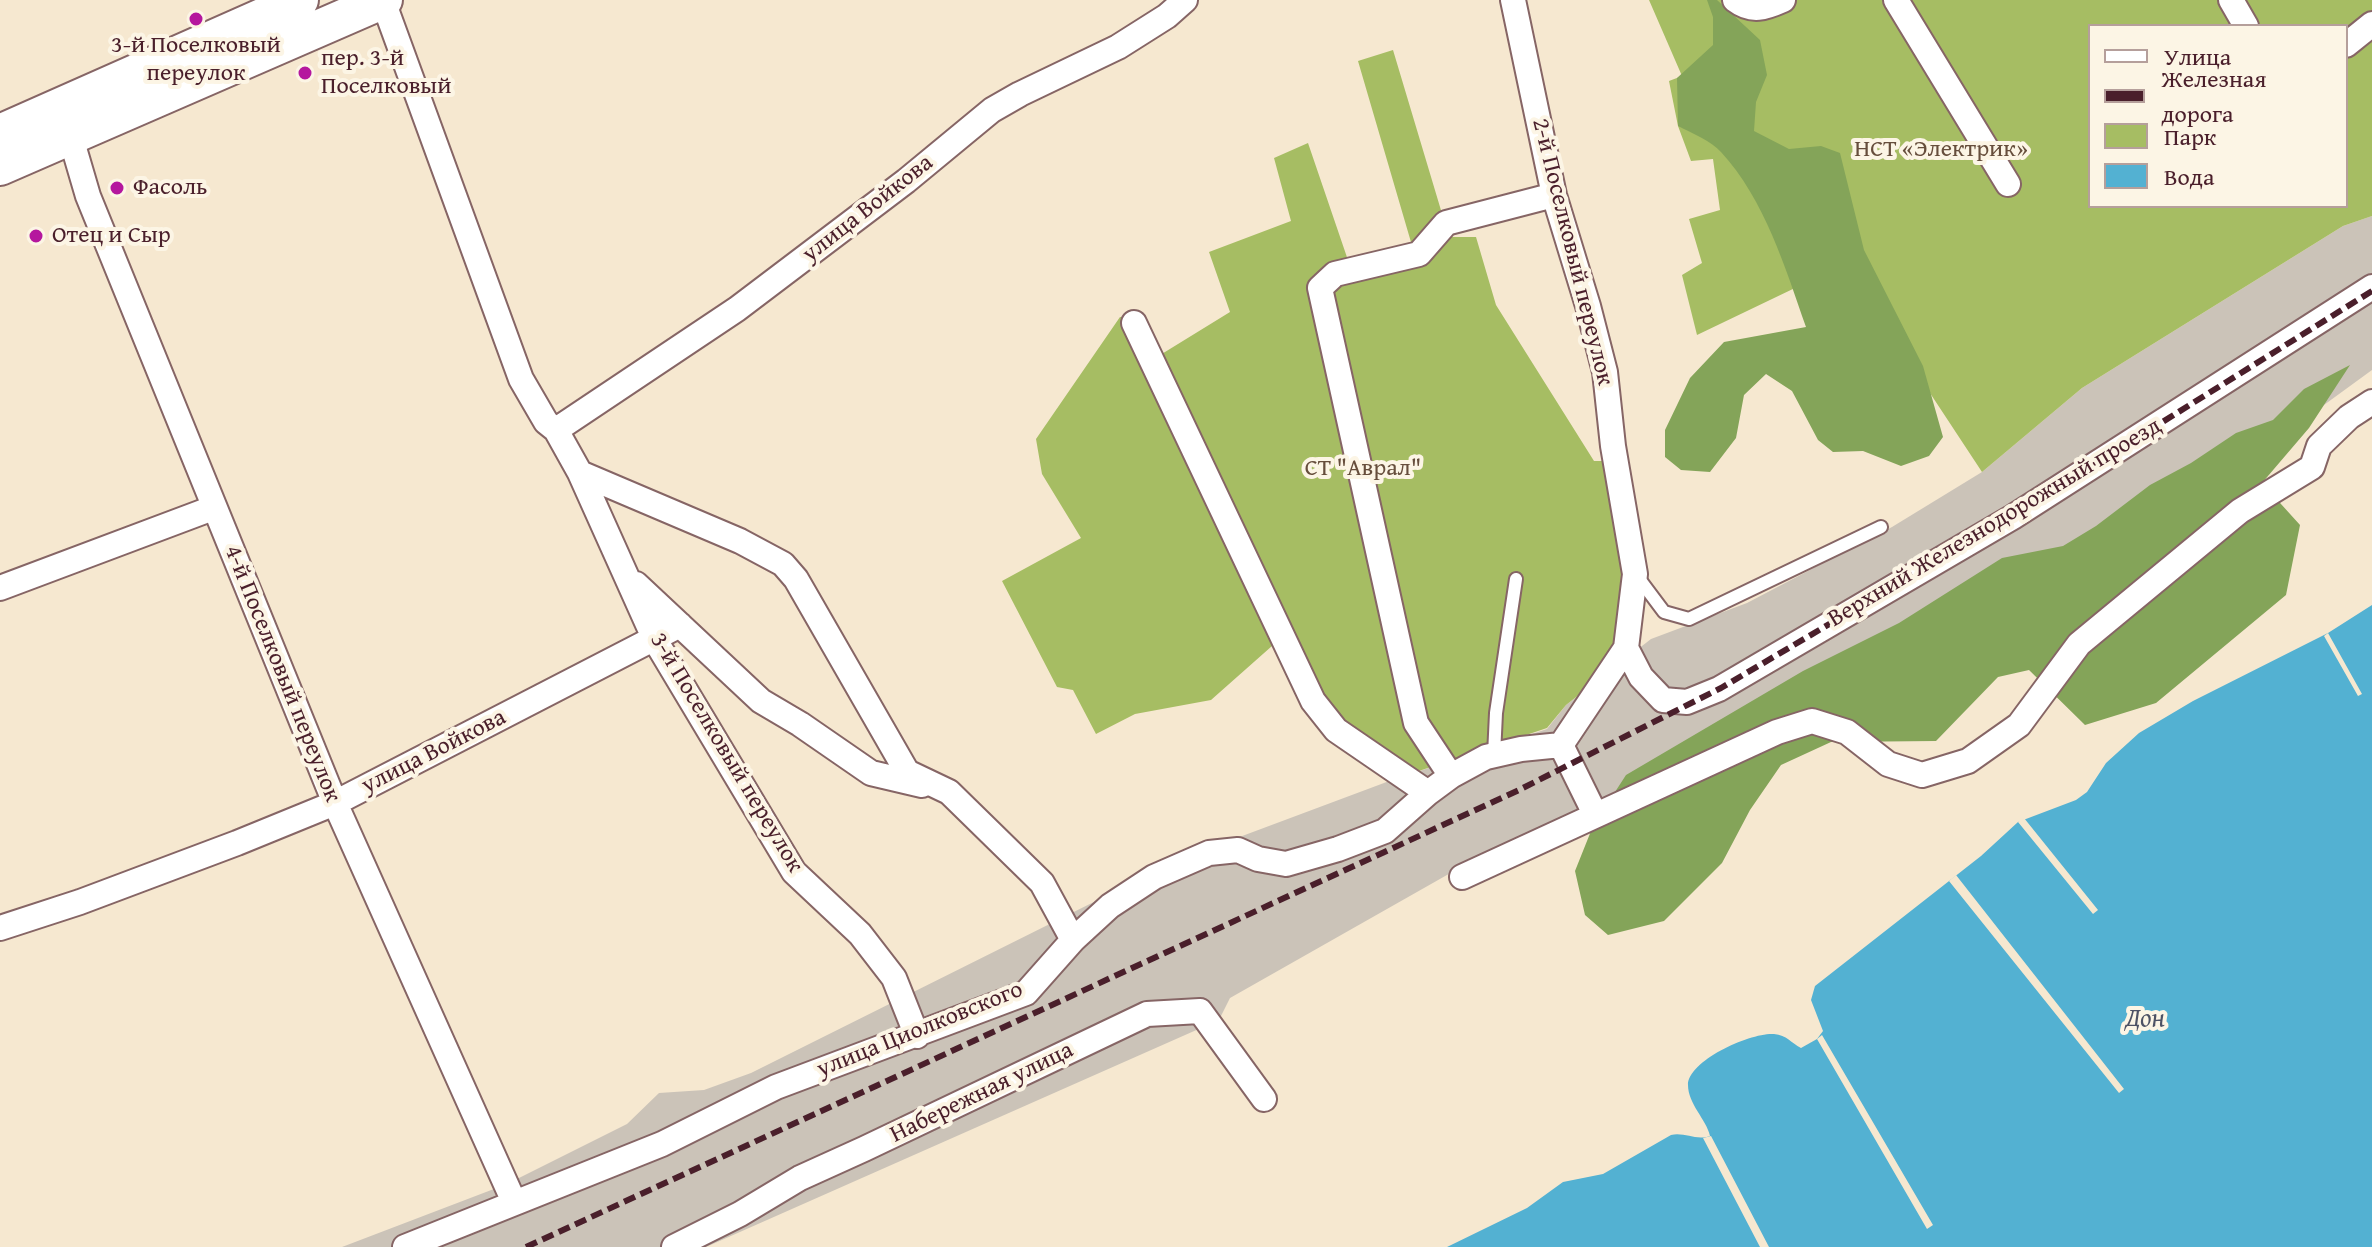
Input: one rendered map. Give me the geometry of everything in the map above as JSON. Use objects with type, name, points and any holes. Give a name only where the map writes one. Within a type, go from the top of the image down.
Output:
[{"type":"main road","points":[[0,133],[300,0]]},
{"type":"main road","points":[[0,167],[384,0]]},
{"type":"street","name":"3-й Поселковый переулок","points":[[384,0],[521,379],[546,422],[556,430],[580,473],[655,640],[794,872],[860,934],[894,978],[917,1036]]},
{"type":"street","name":"улица Войкова","points":[[556,430],[737,309],[906,181],[992,110],[1118,47],[1167,16],[1185,0]]},
{"type":"street","name":"2-й Поселковый переулок","points":[[1513,0],[1554,195],[1605,372],[1615,462],[1635,574],[1626,648]]},
{"type":"street","points":[[1735,0],[1742,6],[1762,9],[1783,0]]},
{"type":"street","points":[[1896,0],[2008,184]]},
{"type":"street","points":[[2231,0],[2245,24]]},
{"type":"street","points":[[2348,43],[2372,24]]},
{"type":"street","name":"4-й Поселковый переулок","points":[[71,138],[88,196],[335,803],[514,1202]]},
{"type":"street","points":[[1451,776],[1416,723],[1320,288],[1335,274],[1419,254],[1446,223],[1554,195]]},
{"type":"street","name":"Верхний Железнодорожный проезд","points":[[1626,648],[1641,677],[1663,700],[1687,702],[1719,689],[2013,517],[2372,287]]},
{"type":"street","points":[[1134,323],[1313,701],[1336,730],[1428,793]]},
{"type":"street","points":[[1462,877],[1777,732],[1812,721],[1847,732],[1888,764],[1922,775],[1968,761],[2019,725],[2079,644],[2240,511],[2312,467],[2319,446],[2349,417],[2372,402]]},
{"type":"street","points":[[580,473],[740,541],[783,564],[796,579],[907,772],[949,792],[1042,883],[1073,940]]},
{"type":"street","points":[[0,588],[213,508]]},
{"type":"street","name":"3-й Поселковый переулок","points":[[629,577],[761,701],[871,773],[949,792]]},
{"type":"street","name":"улица Войкова","points":[[0,928],[223,849],[335,803],[680,625]]},
{"type":"street","points":[[1595,814],[1561,745],[1626,648]]},
{"type":"street","name":"улица Циолковского","points":[[405,1247],[662,1144],[776,1087],[1026,993],[1073,940],[1110,906],[1154,877],[1209,853],[1238,850],[1258,859],[1286,864],[1338,849],[1385,831],[1451,776],[1494,755],[1561,745]]},
{"type":"street","name":"Набережная улица","points":[[674,1247],[740,1214],[800,1178],[1147,1014],[1200,1011],[1264,1099]]},
{"type":"lane","points":[[1635,574],[1664,612],[1689,619],[1881,527]]},
{"type":"lane","points":[[1494,755],[1496,713],[1516,579]]},
{"type":"shaded area","points":[[2372,216],[2372,370],[2302,421],[1963,645],[1454,871],[1230,998],[1219,1020],[706,1247],[342,1247],[507,1184],[627,1124],[659,1093],[704,1090],[751,1073],[1178,860],[1392,780],[1547,729],[1566,705],[1651,639],[1747,603],[1892,527],[1982,472],[2082,388],[2343,226]]},
{"type":"green space","name":"НСТ «Электрик»","points":[[1649,0],[2372,0],[2372,216],[2343,226],[2082,388],[1982,472],[1845,264],[1697,335],[1682,275],[1702,263],[1689,219],[1720,210],[1713,159],[1691,161],[1678,126],[1669,81],[1682,76]]},
{"type":"green space","points":[[1707,0],[1717,0],[1760,40],[1767,75],[1756,102],[1754,131],[1789,149],[1821,146],[1840,153],[1864,250],[1923,366],[1943,437],[1929,456],[1901,466],[1863,451],[1833,452],[1818,440],[1792,391],[1766,374],[1744,395],[1736,438],[1710,472],[1681,470],[1665,457],[1665,430],[1690,378],[1724,342],[1806,327],[1772,235],[1750,191],[1717,148],[1678,126],[1677,78],[1713,45],[1713,17]]},
{"type":"green space","name":"СТ \"Аврал\"","points":[[1393,50],[1449,237],[1476,237],[1496,305],[1594,461],[1607,461],[1622,544],[1618,664],[1566,705],[1547,728],[1392,780],[1323,733],[1272,646],[1211,700],[1135,714],[1096,734],[1073,690],[1057,687],[1002,581],[1081,538],[1042,474],[1036,439],[1120,317],[1127,317],[1152,360],[1230,312],[1209,252],[1291,221],[1274,158],[1308,143],[1351,269],[1413,249],[1358,61]]},
{"type":"green space","points":[[2350,365],[2309,428],[2262,483],[2300,525],[2286,595],[2156,703],[2085,725],[2029,670],[1998,677],[1936,741],[1831,742],[1781,765],[1750,810],[1722,863],[1664,921],[1608,935],[1585,915],[1575,871],[1593,826],[1626,775],[1803,671],[1899,623],[2002,558],[2063,546],[2096,526],[2150,485],[2236,433],[2273,420],[2304,389]]},
{"type":"water","name":"Дон","points":[[2372,605],[2372,1247],[1447,1247],[1527,1208],[1563,1182],[1603,1174],[1671,1135],[1710,1136],[1694,1105],[1688,1085],[1698,1066],[1709,1057],[1737,1043],[1764,1035],[1782,1036],[1801,1048],[1817,1039],[1823,1031],[1811,1000],[1815,986],[1981,856],[2018,822],[2076,800],[2087,792],[2106,763],[2139,733],[2193,701],[2328,633]]},
{"type":"pier","points":[[2328,633],[2362,694],[2358,696],[2324,636]]},
{"type":"pier","points":[[2024,818],[2098,910],[2093,914],[2018,822]]},
{"type":"pier","points":[[1956,875],[2124,1089],[2119,1093],[1949,881]]},
{"type":"pier","points":[[1822,1035],[1933,1225],[1927,1229],[1817,1039]]},
{"type":"pier","points":[[1711,1136],[1769,1247],[1760,1247],[1703,1138]]},
{"type":"railway","points":[[526,1247],[1519,790],[1721,688],[2009,518],[2372,291]]},
{"type":"place","name":"3-й Поселковый переулок","points":[[196,19]]},
{"type":"place","name":"пер. 3-й Поселковый","points":[[305,73]]},
{"type":"place","name":"Фасоль","points":[[117,188]]},
{"type":"place","name":"Отец и Сыр","points":[[36,236]]}]
